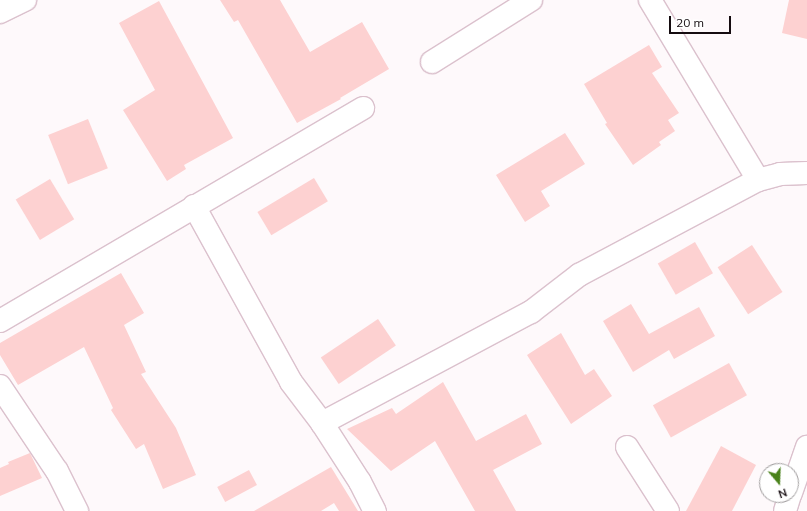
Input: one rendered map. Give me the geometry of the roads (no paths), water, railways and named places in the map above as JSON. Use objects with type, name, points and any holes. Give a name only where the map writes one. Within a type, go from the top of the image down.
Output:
[{"type":"street","points":[[0,12],[25,0]]},
{"type":"street","points":[[432,62],[531,0]]},
{"type":"street","points":[[650,0],[758,180]]},
{"type":"street","points":[[0,322],[194,206],[363,108]]},
{"type":"street","points":[[322,423],[531,312],[579,275],[758,180],[780,174],[807,173]]},
{"type":"street","points":[[194,206],[291,382],[322,423],[360,482],[375,511]]},
{"type":"street","points":[[0,386],[57,471],[77,511]]},
{"type":"street","points":[[627,447],[668,511]]},
{"type":"street","points":[[799,470],[807,447]]}]
